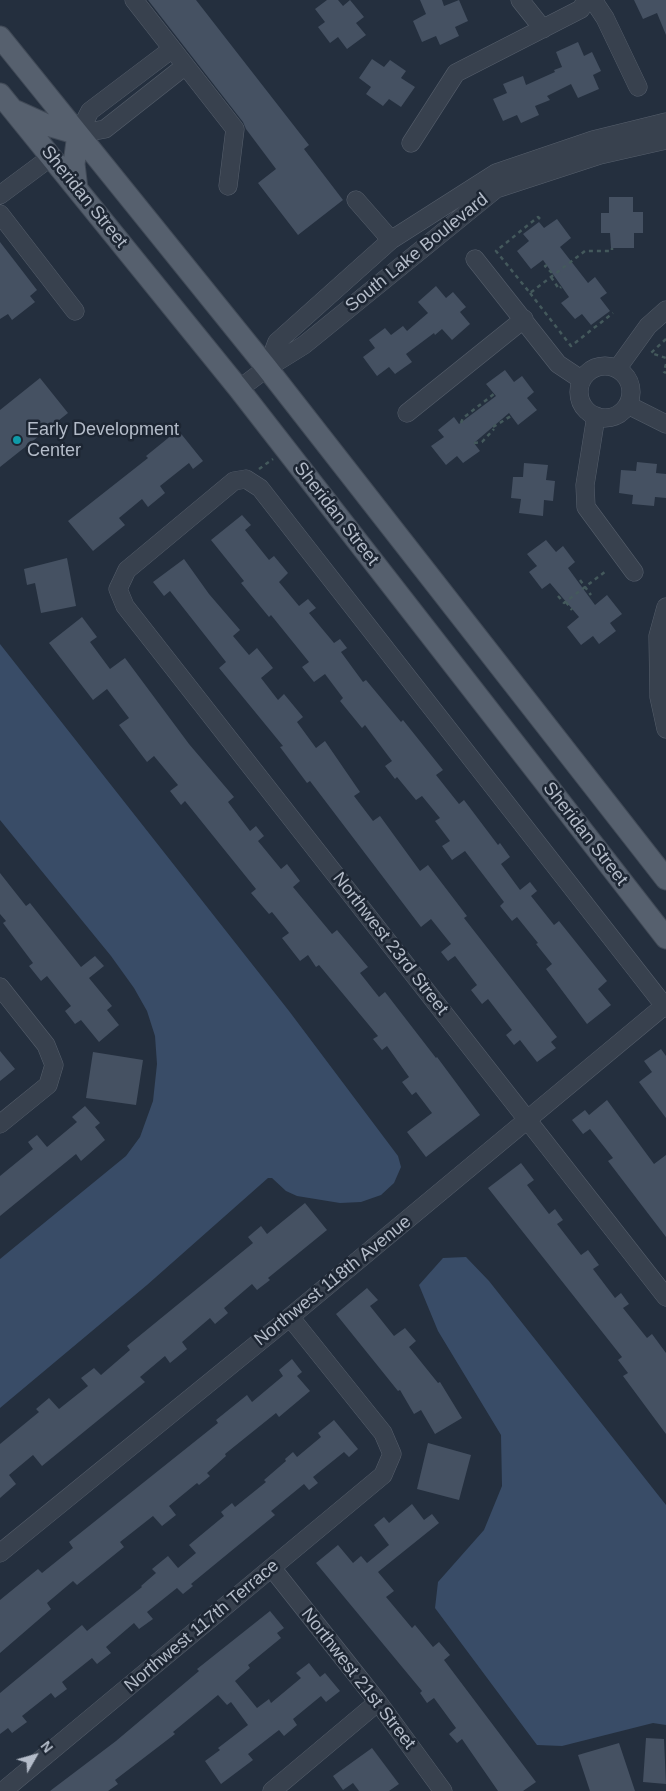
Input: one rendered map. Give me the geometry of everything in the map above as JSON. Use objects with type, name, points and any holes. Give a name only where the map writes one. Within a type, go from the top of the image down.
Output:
[{"type":"main road","name":"Sheridan Street","points":[[0,37],[267,368],[666,879]]},
{"type":"main road","name":"Sheridan Street","points":[[6,102],[240,390],[666,938]]},
{"type":"main road","points":[[6,102],[47,125],[78,134],[74,164],[77,189]]},
{"type":"street","points":[[134,0],[234,129],[228,186]]},
{"type":"street","points":[[520,0],[543,29]]},
{"type":"street","points":[[411,143],[456,72],[581,9],[586,0]]},
{"type":"street","points":[[593,0],[605,18],[638,87]]},
{"type":"street","points":[[78,134],[90,111],[172,49]]},
{"type":"street","points":[[78,134],[105,130],[185,66]]},
{"type":"street","name":"South Lake Boulevard","points":[[267,368],[276,342],[391,240],[496,173],[593,140],[666,122]]},
{"type":"street","name":"South Lake Boulevard","points":[[240,390],[267,368],[304,345],[496,189],[600,155],[666,140]]},
{"type":"street","points":[[0,195],[51,157]]},
{"type":"street","points":[[356,200],[391,240]]},
{"type":"street","points":[[0,214],[75,311]]},
{"type":"street","points":[[475,259],[558,364],[582,380]]},
{"type":"street","points":[[617,369],[648,326],[666,310]]},
{"type":"street","points":[[407,412],[524,319]]},
{"type":"street","points":[[607,366],[617,369],[625,376],[630,385],[631,395],[628,404],[622,412],[612,417],[596,416],[585,409],[580,400],[579,390],[582,380],[588,372],[597,367],[607,366]]},
{"type":"street","points":[[628,404],[666,424]]},
{"type":"street","points":[[596,416],[585,485],[586,507],[634,572]]},
{"type":"street","name":"Northwest 23rd Street","points":[[253,484],[234,481],[127,570],[118,589],[125,606],[666,1297]]},
{"type":"street","points":[[253,484],[665,1007]]},
{"type":"street","points":[[666,606],[658,636],[659,697],[666,729]]},
{"type":"street","points":[[0,987],[46,1045],[54,1065],[48,1085],[0,1124]]},
{"type":"street","name":"Northwest 118th Avenue","points":[[0,1553],[290,1317],[665,1007]]},
{"type":"street","name":"Northwest 117th Terrace","points":[[3,1791],[383,1476],[392,1454],[383,1433],[290,1317]]},
{"type":"street","name":"Northwest 21st Street","points":[[272,1568],[378,1702],[443,1791]]},
{"type":"street","points":[[272,1791],[378,1702]]},
{"type":"path","points":[[540,220],[538,217],[496,251],[572,346],[613,313]]},
{"type":"path","points":[[530,293],[585,251],[612,251],[612,248]]},
{"type":"path","points":[[547,265],[545,266],[559,289],[561,287]]},
{"type":"path","points":[[666,339],[651,353],[666,358]]},
{"type":"path","points":[[666,364],[664,372],[666,373]]},
{"type":"path","points":[[461,423],[463,418],[494,394]]},
{"type":"path","points":[[474,443],[482,442],[494,428],[511,416]]},
{"type":"path","points":[[253,484],[286,449]]},
{"type":"path","points":[[566,602],[606,571]]},
{"type":"path","points":[[580,580],[590,595]]},
{"type":"path","points":[[558,596],[572,610]]},
{"type":"water","points":[[0,644],[289,1011],[398,1156],[401,1167],[394,1183],[381,1195],[361,1202],[340,1203],[297,1196],[286,1191],[272,1178],[268,1178],[147,1285],[0,1408],[0,1259],[126,1156],[140,1137],[153,1101],[157,1064],[155,1036],[147,1011],[134,988],[111,956],[0,820]]},
{"type":"water","points":[[466,1257],[489,1281],[666,1505],[666,1725],[653,1723],[562,1746],[537,1745],[435,1608],[438,1582],[484,1530],[502,1486],[501,1435],[438,1331],[419,1285],[443,1258]]},
{"type":"building","points":[[148,0],[196,0],[309,145],[304,149],[343,200],[298,235],[258,183],[276,169],[246,129],[243,122]]},
{"type":"building","points":[[327,0],[338,0],[343,6],[350,0],[364,17],[356,23],[366,35],[347,49],[338,37],[330,43],[318,27],[325,22],[315,9]]},
{"type":"building","points":[[420,0],[442,0],[444,6],[459,0],[468,21],[455,27],[459,36],[440,45],[436,36],[422,42],[413,21],[426,14]]},
{"type":"building","points":[[634,0],[666,0],[666,35],[657,13],[643,19]]},
{"type":"building","points":[[578,42],[584,56],[592,52],[601,71],[593,75],[599,89],[578,98],[571,84],[547,96],[550,100],[535,106],[539,115],[521,123],[517,115],[503,121],[493,99],[507,93],[503,84],[523,76],[526,85],[555,72],[554,70],[562,67],[556,52]]},
{"type":"building","points":[[372,59],[384,67],[390,60],[406,71],[401,78],[415,87],[401,107],[389,99],[383,106],[366,94],[371,87],[359,78]]},
{"type":"building","points":[[609,197],[633,197],[633,212],[643,212],[643,233],[634,233],[634,248],[611,248],[610,233],[601,233],[601,213],[609,213]]},
{"type":"building","points":[[557,219],[571,238],[560,247],[588,283],[595,277],[607,293],[600,298],[610,311],[591,325],[582,314],[575,319],[561,303],[569,297],[543,260],[531,269],[517,251],[529,241],[523,234],[539,222],[544,228]]},
{"type":"building","points":[[0,242],[37,290],[30,296],[35,302],[12,320],[8,314],[0,319]]},
{"type":"building","points":[[436,286],[446,298],[453,292],[466,307],[460,312],[470,324],[452,340],[442,329],[435,335],[434,333],[406,354],[412,362],[395,374],[389,367],[377,376],[363,357],[375,348],[369,340],[385,328],[391,335],[403,326],[407,331],[428,313],[418,302]]},
{"type":"building","points":[[505,370],[514,382],[522,376],[534,392],[527,398],[537,410],[518,425],[509,413],[474,443],[480,451],[463,463],[457,456],[446,465],[431,446],[444,437],[438,430],[454,417],[459,424],[496,396],[486,384]]},
{"type":"building","name":"Early Development Center","points":[[40,378],[68,413],[0,467],[0,410]]},
{"type":"building","points":[[178,430],[203,461],[193,469],[189,463],[160,486],[165,493],[148,507],[142,499],[119,518],[125,525],[93,551],[68,521],[148,458],[146,456]]},
{"type":"building","points":[[637,462],[657,464],[656,473],[666,474],[666,498],[655,497],[654,506],[632,504],[633,495],[619,493],[621,470],[636,471]]},
{"type":"building","points":[[524,463],[548,465],[546,480],[555,481],[553,501],[544,500],[543,516],[519,513],[521,499],[511,498],[513,477],[523,477]]},
{"type":"building","points":[[242,515],[251,525],[245,530],[269,560],[274,556],[288,573],[279,582],[299,606],[308,599],[316,608],[309,613],[334,643],[340,639],[347,648],[341,652],[363,682],[366,680],[401,722],[403,720],[443,770],[436,775],[459,804],[464,800],[498,845],[500,843],[510,857],[501,864],[520,890],[530,882],[537,891],[531,896],[554,925],[559,921],[607,981],[598,989],[611,1005],[587,1024],[546,969],[552,964],[536,944],[538,943],[517,917],[512,921],[500,906],[504,902],[465,851],[452,860],[442,846],[450,841],[435,821],[440,818],[422,796],[416,800],[397,777],[395,779],[385,766],[392,761],[365,725],[362,728],[340,701],[343,698],[325,674],[314,682],[302,667],[309,662],[271,615],[269,617],[241,583],[244,581],[211,540]]},
{"type":"building","points":[[546,540],[556,552],[563,546],[575,562],[568,568],[595,605],[607,595],[622,614],[610,623],[616,631],[599,644],[593,636],[581,645],[567,627],[579,617],[550,583],[542,589],[529,572],[537,566],[527,554]]},
{"type":"building","points":[[67,558],[76,606],[41,613],[35,583],[27,585],[24,569]]},
{"type":"building","points":[[184,559],[209,594],[240,630],[233,636],[249,655],[257,648],[273,668],[261,678],[278,700],[284,694],[303,717],[297,722],[316,748],[325,741],[360,792],[354,796],[373,821],[380,816],[420,871],[428,865],[467,916],[464,918],[557,1037],[551,1042],[556,1048],[537,1062],[520,1040],[514,1045],[506,1035],[512,1030],[488,999],[482,1004],[471,990],[477,985],[455,956],[448,961],[441,952],[451,944],[431,919],[421,927],[310,781],[307,783],[280,747],[283,746],[219,668],[226,662],[170,591],[164,596],[153,582]]},
{"type":"building","points":[[82,617],[97,637],[90,642],[110,669],[125,658],[189,744],[234,797],[228,802],[250,831],[256,826],[264,836],[258,841],[281,869],[287,864],[300,881],[293,887],[332,934],[337,930],[368,967],[360,973],[379,997],[385,992],[480,1115],[426,1157],[407,1132],[432,1113],[416,1092],[412,1095],[402,1082],[409,1077],[387,1046],[382,1050],[373,1039],[378,1036],[319,965],[316,967],[308,955],[300,961],[282,938],[289,933],[272,912],[269,914],[251,893],[256,889],[185,801],[181,805],[170,791],[178,785],[154,756],[147,762],[119,725],[129,718],[107,689],[93,700],[49,643]]},
{"type":"building","points":[[0,873],[26,906],[30,903],[81,967],[95,956],[104,966],[89,978],[112,1006],[107,1010],[119,1025],[99,1042],[81,1020],[75,1024],[65,1011],[71,1006],[47,976],[41,981],[29,966],[33,963],[3,923],[6,921],[0,914]]},
{"type":"building","points":[[661,1049],[666,1056],[666,1118],[639,1082],[652,1072],[644,1061]]},
{"type":"building","points":[[0,1051],[15,1069],[0,1081]]},
{"type":"building","points":[[93,1052],[143,1060],[136,1105],[86,1098]]},
{"type":"building","points":[[607,1100],[654,1164],[666,1155],[666,1237],[608,1161],[613,1158],[590,1129],[583,1134],[572,1120],[585,1110],[589,1115]]},
{"type":"building","points":[[85,1106],[100,1123],[95,1127],[105,1140],[81,1161],[76,1154],[0,1216],[0,1176],[33,1149],[28,1142],[37,1135],[47,1147],[77,1122],[72,1117]]},
{"type":"building","points":[[521,1163],[534,1180],[527,1185],[549,1214],[555,1209],[563,1220],[557,1224],[581,1255],[588,1250],[599,1265],[593,1269],[615,1298],[621,1293],[629,1304],[623,1308],[647,1338],[652,1334],[666,1353],[666,1434],[623,1376],[628,1373],[618,1360],[622,1357],[488,1188]]},
{"type":"building","points":[[305,1203],[327,1230],[268,1278],[270,1280],[257,1290],[252,1284],[224,1308],[228,1313],[215,1324],[210,1318],[182,1342],[187,1349],[170,1363],[165,1356],[140,1377],[145,1382],[42,1466],[33,1455],[9,1475],[16,1484],[0,1498],[0,1444],[39,1412],[36,1409],[49,1398],[59,1409],[88,1386],[81,1378],[94,1368],[101,1375],[130,1350],[127,1346],[253,1243],[248,1237],[261,1226],[267,1234]]},
{"type":"building","points":[[367,1288],[378,1300],[370,1306],[394,1336],[405,1328],[416,1341],[409,1347],[438,1383],[440,1382],[462,1418],[435,1434],[421,1410],[414,1414],[400,1390],[398,1391],[336,1314]]},
{"type":"building","points":[[292,1359],[302,1372],[297,1376],[310,1391],[279,1417],[276,1413],[225,1454],[226,1456],[207,1473],[210,1476],[199,1485],[197,1483],[169,1506],[176,1515],[162,1526],[153,1516],[120,1542],[124,1547],[77,1585],[73,1581],[47,1603],[51,1609],[0,1653],[0,1600],[38,1569],[42,1573],[73,1548],[69,1542],[218,1423],[216,1420],[247,1395],[252,1402],[283,1376],[279,1370]]},
{"type":"building","points":[[334,1420],[358,1449],[349,1457],[344,1452],[313,1477],[318,1483],[309,1490],[304,1484],[271,1511],[275,1515],[191,1584],[193,1586],[183,1594],[177,1588],[147,1612],[153,1619],[139,1629],[134,1623],[106,1647],[111,1653],[97,1664],[92,1658],[62,1682],[67,1689],[55,1698],[51,1693],[22,1716],[27,1722],[12,1733],[8,1728],[0,1734],[0,1693],[82,1625],[87,1631],[142,1587],[156,1573],[152,1569],[168,1556],[178,1568],[196,1553],[189,1545],[224,1516],[221,1512],[232,1503],[235,1507],[266,1482],[264,1480],[286,1461],[285,1459],[293,1452],[297,1457],[321,1437],[318,1433]]},
{"type":"building","points":[[428,1443],[471,1455],[459,1500],[417,1489]]},
{"type":"building","points":[[412,1504],[424,1520],[432,1514],[439,1523],[378,1572],[394,1591],[386,1597],[412,1628],[415,1625],[433,1647],[439,1642],[450,1655],[444,1660],[536,1782],[523,1791],[498,1791],[462,1739],[457,1743],[449,1734],[456,1728],[434,1698],[427,1703],[420,1693],[422,1691],[316,1563],[338,1545],[353,1563],[361,1556],[367,1563],[389,1545],[374,1525],[384,1517],[389,1523]]},
{"type":"building","points":[[270,1611],[284,1628],[277,1633],[281,1638],[248,1665],[250,1668],[235,1681],[257,1708],[269,1699],[271,1703],[301,1678],[296,1673],[309,1663],[320,1677],[325,1673],[340,1691],[326,1702],[321,1696],[293,1719],[297,1725],[284,1736],[279,1730],[248,1754],[253,1760],[221,1784],[205,1761],[220,1750],[218,1748],[248,1725],[231,1702],[227,1705],[218,1695],[173,1732],[175,1734],[115,1780],[118,1784],[108,1791],[50,1791],[116,1741],[199,1671],[197,1669]]},
{"type":"building","points":[[646,1738],[664,1739],[666,1784],[643,1782]]},
{"type":"building","points":[[619,1743],[635,1791],[590,1791],[578,1755]]},
{"type":"building","points":[[372,1748],[399,1784],[389,1791],[359,1791],[353,1783],[343,1790],[333,1776]]},
{"type":"place","name":"Early Development Center","points":[[17,440]]}]
